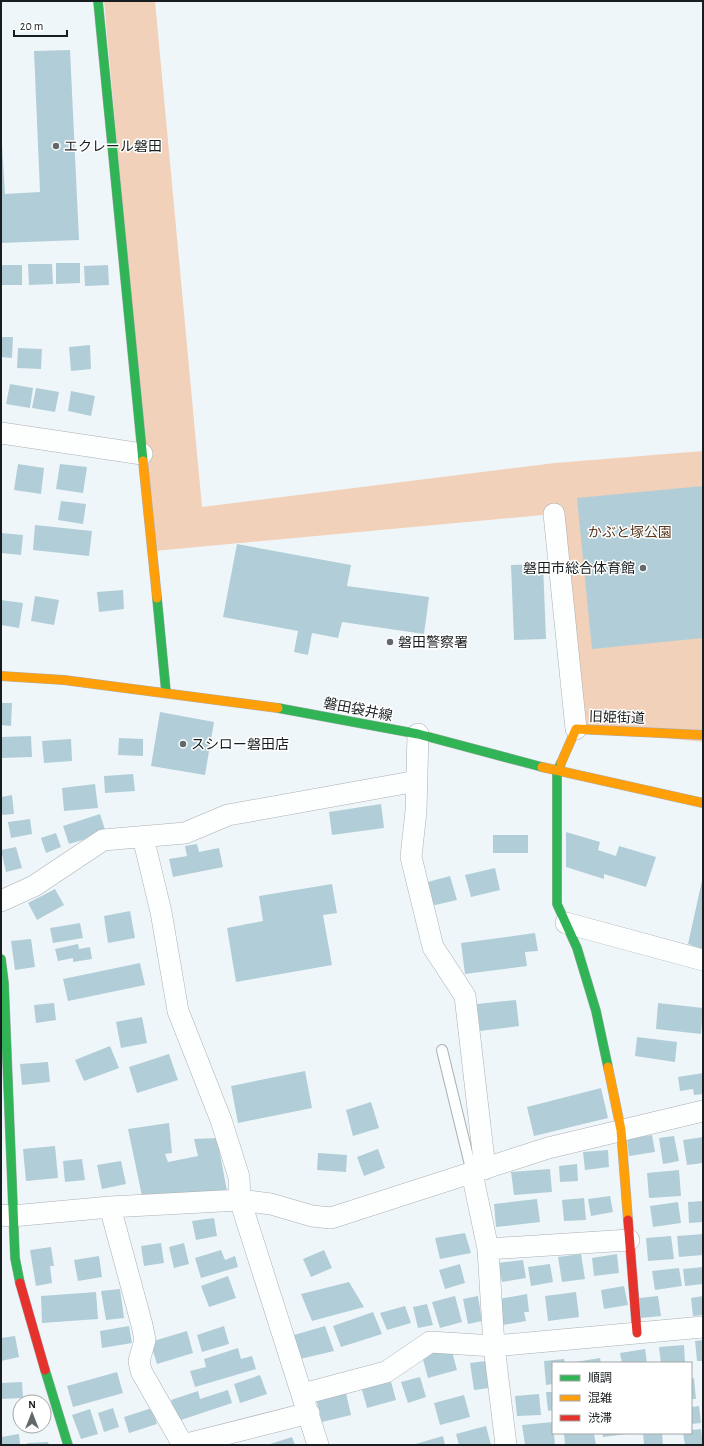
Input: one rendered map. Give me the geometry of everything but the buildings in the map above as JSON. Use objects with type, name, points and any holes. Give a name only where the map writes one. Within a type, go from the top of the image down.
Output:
[{"type":"street","points":[[98,1],[166,692]]},
{"type":"street","points":[[1,433],[142,454]]},
{"type":"street","points":[[554,514],[576,729]]},
{"type":"street","name":"磐田袋井線","points":[[1,676],[64,680],[263,705],[418,734],[557,771],[703,803]]},
{"type":"street","name":"旧姫街道","points":[[557,771],[576,729],[690,733],[703,735]]},
{"type":"street","points":[[418,734],[416,811],[411,857],[433,947],[465,996],[478,1171],[488,1249],[494,1346],[506,1445]]},
{"type":"street","points":[[557,771],[557,904],[576,948],[596,1011],[621,1130],[637,1333]]},
{"type":"street","points":[[1,901],[34,886],[103,840],[185,833],[228,815],[417,781]]},
{"type":"street","points":[[143,837],[161,912],[178,1012],[222,1120],[238,1178],[240,1200],[306,1403],[318,1445]]},
{"type":"street","points":[[566,923],[703,960]]},
{"type":"street","points":[[1,959],[3,983],[7,1216],[23,1296],[68,1445]]},
{"type":"street","points":[[7,1216],[110,1207],[240,1200],[271,1204],[312,1216],[331,1218],[548,1148],[703,1110]]},
{"type":"street","points":[[110,1207],[145,1340],[139,1361],[141,1371],[183,1445],[306,1403],[386,1372],[430,1342],[494,1346],[703,1327]]},
{"type":"street","points":[[488,1249],[630,1240]]},
{"type":"lane","points":[[442,1050],[478,1171]]},
{"type":"green space","name":"かぶと塚公園","points":[[104,1],[155,1],[202,507],[555,463],[703,451],[703,742],[576,729],[554,514],[154,551]]},
{"type":"traffic: fast","points":[[98,1],[143,461]]},
{"type":"traffic: fast","points":[[157,598],[166,692]]},
{"type":"traffic: fast","points":[[278,708],[418,734],[542,767]]},
{"type":"traffic: fast","points":[[561,763],[557,771],[557,904],[577,948],[596,1011],[608,1067]]},
{"type":"traffic: fast","points":[[1,959],[4,983],[15,1258],[20,1283]]},
{"type":"traffic: fast","points":[[45,1370],[68,1445]]},
{"type":"traffic: slow","points":[[143,461],[157,598]]},
{"type":"traffic: slow","points":[[1,676],[64,680],[278,708]]},
{"type":"traffic: slow","points":[[561,763],[576,729],[703,735]]},
{"type":"traffic: slow","points":[[542,767],[703,803]]},
{"type":"traffic: slow","points":[[608,1067],[621,1130],[628,1220]]},
{"type":"traffic: jam","points":[[628,1220],[637,1333]]},
{"type":"traffic: jam","points":[[20,1283],[45,1370]]},
{"type":"place","name":"エクレール磐田","points":[[56,146]]},
{"type":"place","name":"磐田市総合体育館","points":[[643,568]]},
{"type":"place","name":"磐田警察署","points":[[390,642]]},
{"type":"place","name":"スシロー磐田店","points":[[183,744]]}]
